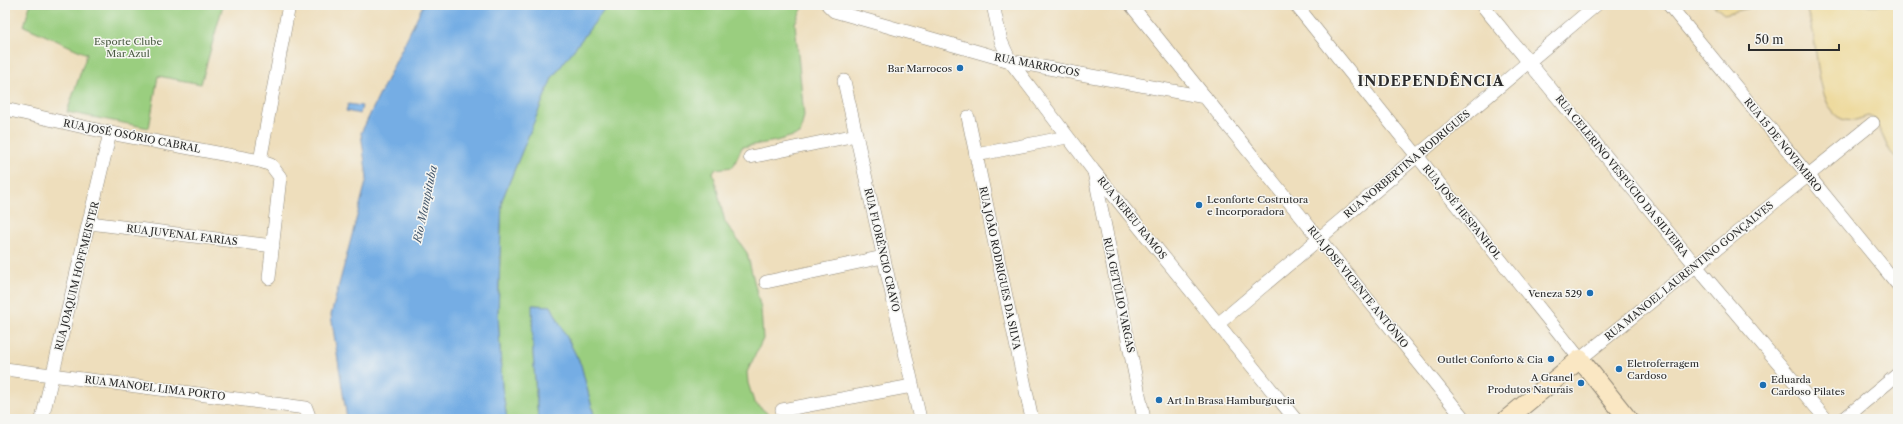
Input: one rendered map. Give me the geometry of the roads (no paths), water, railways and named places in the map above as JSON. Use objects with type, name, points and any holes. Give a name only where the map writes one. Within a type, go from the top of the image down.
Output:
[{"type":"main road","name":"RUA MANOEL LAURENTINO GONÇALVES","points":[[1507,419],[1580,359]]},
{"type":"main road","name":"RUA JOSÉ HESPANHOL","points":[[1580,359],[1628,419]]},
{"type":"street","points":[[270,278],[280,178],[271,165],[260,161],[289,5]]},
{"type":"street","name":"RUA MARROCOS","points":[[828,5],[834,11],[841,14],[1010,61],[1205,97]]},
{"type":"street","name":"RUA NEREU RAMOS","points":[[993,5],[1000,41],[1010,61],[1093,170],[1295,419]]},
{"type":"street","name":"RUA JOSÉ VICENTE ANTÔNIO","points":[[1131,5],[1464,419]]},
{"type":"street","name":"RUA JOSÉ HESPANHOL","points":[[1296,5],[1580,359]]},
{"type":"street","name":"RUA CELERINO VESPÚCIO DA SILVEIRA","points":[[1482,5],[1696,266],[1826,419]]},
{"type":"street","name":"RUA NORBERTINA RODRIGUES","points":[[1218,324],[1596,5]]},
{"type":"street","name":"RUA 15 DE NOVEMBRO","points":[[1669,5],[1898,285]]},
{"type":"street","name":"RUA FLORÊNCIO CRAVO","points":[[844,81],[920,419]]},
{"type":"street","name":"RUA JOSÉ OSÓRIO CABRAL","points":[[5,109],[110,133],[260,161]]},
{"type":"street","name":"RUA JOÃO RODRIGUES DA SILVA","points":[[968,117],[1032,419]]},
{"type":"street","name":"RUA MANOEL LAURENTINO GONÇALVES","points":[[1580,359],[1873,124]]},
{"type":"street","name":"RUA JOAQUIM HOFFMEISTER","points":[[42,419],[90,223],[110,133]]},
{"type":"street","points":[[750,157],[856,135]]},
{"type":"street","points":[[976,155],[1067,137]]},
{"type":"street","name":"RUA GETÚLIO VARGAS","points":[[1093,170],[1144,419]]},
{"type":"street","name":"RUA JUVENAL FARIAS","points":[[90,223],[273,246]]},
{"type":"street","points":[[766,282],[883,257]]},
{"type":"street","name":"RUA MANOEL LIMA PORTO","points":[[5,369],[308,414]]},
{"type":"street","points":[[1844,419],[1898,374]]},
{"type":"street","points":[[782,410],[912,386]]},
{"type":"water","name":"Rio Mampituba","points":[[423,5],[608,5],[552,78],[502,200],[498,312],[502,387],[507,419],[347,419],[331,315],[367,178],[361,133]]},
{"type":"water","points":[[348,104],[362,106],[360,114],[346,111]]},
{"type":"water","points":[[532,305],[551,306],[581,365],[595,419],[538,419],[533,354]]},
{"type":"place","name":"Bar Marrocos","points":[[960,68]]},
{"type":"place","name":"Leonforte Costrutora e Incorporadora","points":[[1199,205]]},
{"type":"place","name":"Veneza 529","points":[[1590,293]]},
{"type":"place","name":"Outlet Conforto & Cia","points":[[1551,359]]},
{"type":"place","name":"Eletroferragem Cardoso","points":[[1619,369]]},
{"type":"place","name":"A Granel Produtos Naturais","points":[[1581,383]]},
{"type":"place","name":"Eduarda Cardoso Pilates","points":[[1763,385]]},
{"type":"place","name":"Art In Brasa Hamburgueria","points":[[1159,400]]},
{"type":"district","name":"INDEPENDÊNCIA","points":[[1431,81]]},
{"type":"park label","name":"Esporte Clube Mar Azul","points":[[128,46]]}]
